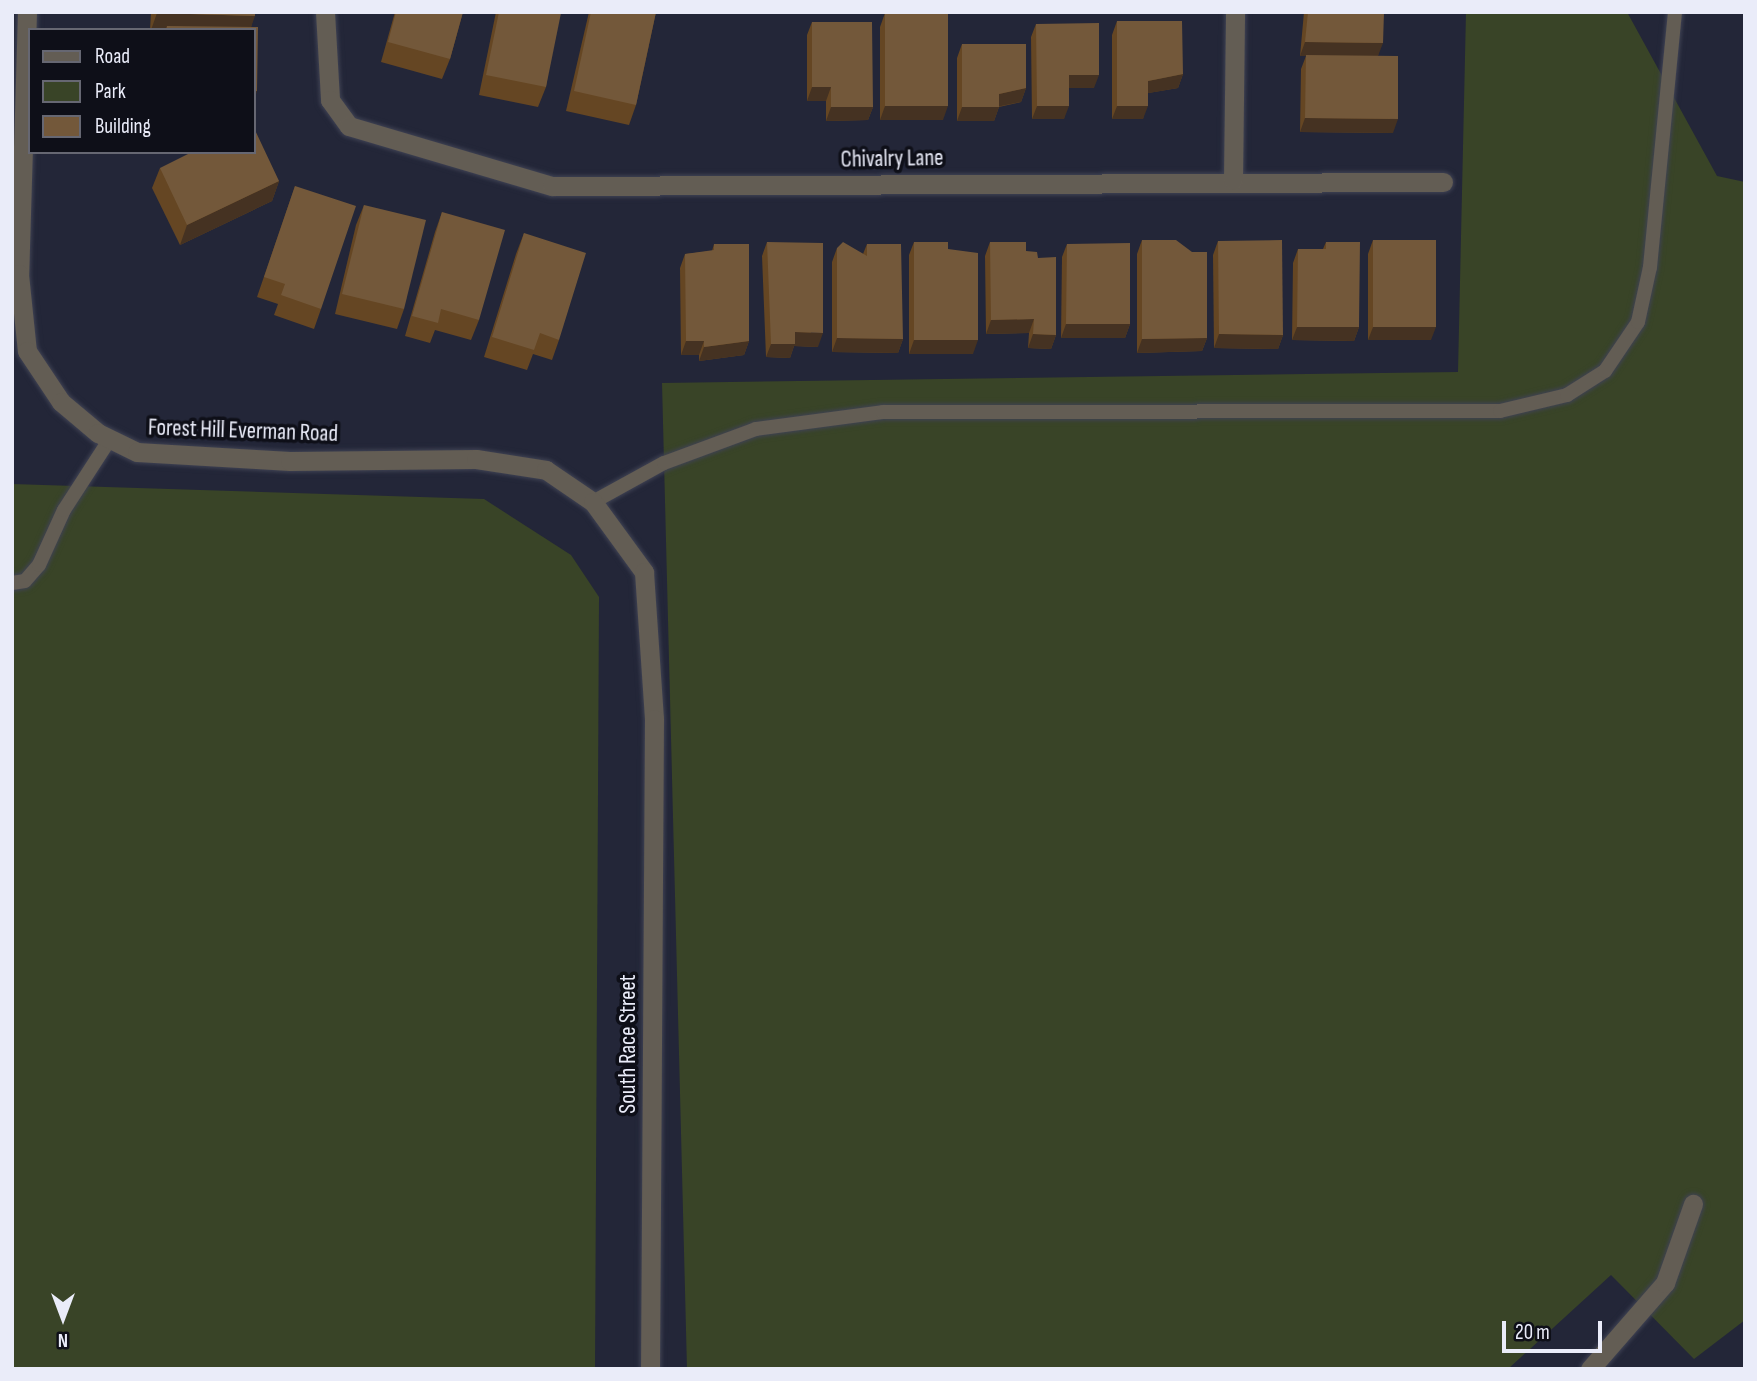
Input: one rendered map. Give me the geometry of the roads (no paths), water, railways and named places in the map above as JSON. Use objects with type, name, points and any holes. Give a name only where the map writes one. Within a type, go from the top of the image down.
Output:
[{"type":"street","name":"Forest Hill Everman Road","points":[[27,12],[19,274],[27,351],[61,402],[110,439],[137,452],[290,461],[520,463],[546,470],[593,502],[645,572],[654,719]]},
{"type":"street","name":"Chivalry Lane","points":[[325,12],[330,100],[349,126],[552,186],[1233,180],[1443,182]]},
{"type":"street","points":[[1233,180],[1234,12]]},
{"type":"street","name":"South Race Street","points":[[650,1369],[654,719]]},
{"type":"street","points":[[1590,1369],[1665,1283],[1693,1204]]},
{"type":"lane","points":[[593,502],[664,463],[756,429],[883,412],[1500,411],[1567,395],[1605,371],[1638,321],[1650,267],[1675,12]]},
{"type":"lane","points":[[12,583],[25,581],[39,565],[64,509],[110,439]]}]
